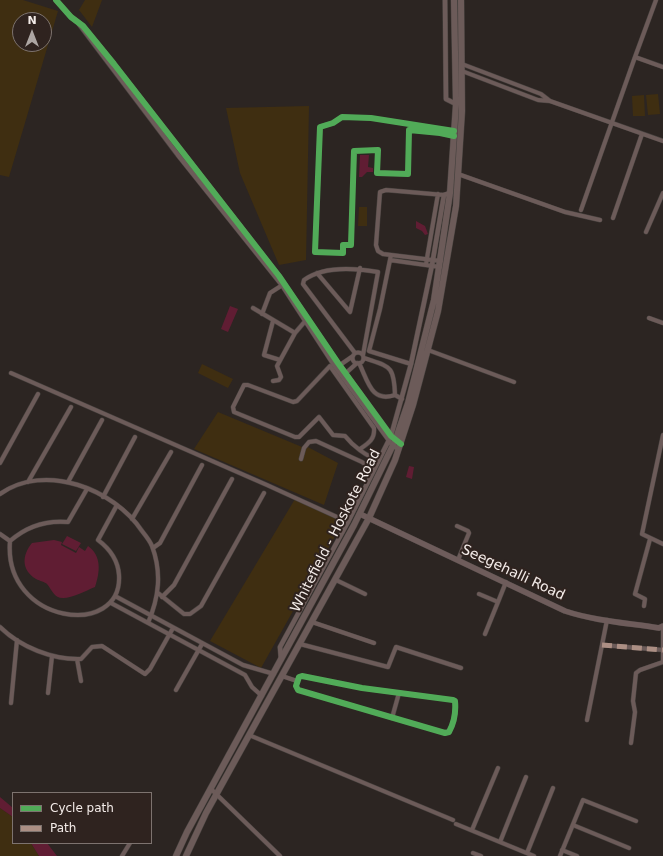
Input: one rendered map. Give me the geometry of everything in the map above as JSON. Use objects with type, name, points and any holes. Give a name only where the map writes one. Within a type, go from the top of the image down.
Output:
[{"type":"main road","name":"Whitefield - Hoskote Road","points":[[176,856],[397,445],[422,351],[440,264],[456,104],[454,0]]},
{"type":"main road","name":"Whitefield - Hoskote Road","points":[[186,856],[217,794],[369,518],[397,445],[428,350],[451,242],[458,174],[462,71],[461,0]]},
{"type":"main road","name":"Seegehalli Road","points":[[360,514],[565,611],[579,616],[663,627]]},
{"type":"street","points":[[56,0],[79,24],[80,28],[178,155],[283,284],[389,437]]},
{"type":"street","points":[[445,0],[446,99],[456,104]]},
{"type":"street","points":[[581,210],[656,0]]},
{"type":"street","points":[[635,57],[663,67]]},
{"type":"street","points":[[462,64],[541,94],[550,102]]},
{"type":"street","points":[[462,71],[538,100],[550,102],[663,141]]},
{"type":"street","points":[[342,118],[364,118],[454,134],[409,130],[408,174],[377,174],[378,150],[354,151],[351,245],[343,245],[343,253],[315,252],[320,127],[333,123],[342,118]]},
{"type":"street","points":[[613,218],[642,134]]},
{"type":"street","points":[[458,174],[565,212],[600,220]]},
{"type":"street","points":[[281,662],[280,647],[348,522],[389,437],[402,399],[411,364],[433,263],[447,194],[386,190],[380,192],[376,245],[380,253],[391,258],[426,264],[433,263],[440,264]]},
{"type":"street","points":[[646,232],[663,192]]},
{"type":"street","points":[[426,264],[438,194]]},
{"type":"street","points":[[391,258],[427,259],[433,263]]},
{"type":"street","points":[[391,258],[369,350],[370,352],[411,364]]},
{"type":"street","points":[[346,373],[358,363],[362,362],[364,356],[378,272],[360,268],[317,272],[304,280],[303,284],[354,355],[353,360],[358,363],[375,394],[384,398],[395,395],[402,399]]},
{"type":"street","points":[[317,272],[350,312],[360,268]]},
{"type":"street","points":[[262,314],[270,293],[283,284]]},
{"type":"street","points":[[253,308],[295,333]]},
{"type":"street","points":[[649,318],[663,323]]},
{"type":"street","points":[[273,381],[279,380],[281,377],[281,373],[276,367],[295,333],[306,319]]},
{"type":"street","points":[[306,319],[331,365],[374,428],[372,440],[360,449]]},
{"type":"street","points":[[273,321],[264,355],[280,360]]},
{"type":"street","points":[[428,350],[514,382]]},
{"type":"street","points":[[340,365],[361,352],[364,356],[386,365],[392,372],[395,395]]},
{"type":"street","points":[[331,365],[397,445]]},
{"type":"street","points":[[331,365],[297,401],[289,402],[248,385],[244,385],[241,387],[233,410],[234,412],[297,438],[319,417],[333,435],[345,436],[352,444],[372,458],[378,460]]},
{"type":"street","points":[[11,373],[348,522]]},
{"type":"street","points":[[0,463],[38,394]]},
{"type":"street","points":[[28,482],[71,407]]},
{"type":"street","points":[[68,482],[102,420]]},
{"type":"street","points":[[663,435],[642,534],[663,544]]},
{"type":"street","points":[[103,497],[135,437]]},
{"type":"street","points":[[301,459],[304,448],[309,442],[316,441],[362,462],[373,470]]},
{"type":"street","points":[[132,519],[171,452]]},
{"type":"street","points":[[153,548],[160,543],[202,465]]},
{"type":"street","points":[[162,597],[174,585],[232,479]]},
{"type":"street","points":[[0,494],[28,482],[47,480],[68,482],[87,489],[117,504],[132,519],[153,548],[157,562],[158,593],[148,623]]},
{"type":"street","points":[[10,541],[27,529],[40,524],[54,521],[68,522],[87,489]]},
{"type":"street","points":[[158,593],[184,614],[190,614],[201,606],[264,493]]},
{"type":"street","points":[[10,541],[10,561],[17,580],[29,597],[52,611],[72,615],[93,612],[111,603],[118,585],[118,568],[110,552],[98,540],[117,504]]},
{"type":"street","points":[[457,526],[468,530],[469,533],[458,560]]},
{"type":"street","points":[[0,534],[10,541]]},
{"type":"street","points":[[644,606],[645,599],[635,594],[650,539]]},
{"type":"street","points":[[336,580],[365,594]]},
{"type":"street","points":[[485,634],[506,582]]},
{"type":"street","points":[[479,594],[498,602]]},
{"type":"street","points":[[115,596],[152,614],[173,628],[242,666],[274,674]]},
{"type":"street","points":[[111,603],[245,675],[252,687],[262,696]]},
{"type":"street","points":[[587,720],[607,620]]},
{"type":"street","points":[[312,622],[374,643]]},
{"type":"street","points":[[0,627],[17,640],[52,656],[81,659],[92,647],[102,646],[145,674],[173,628]]},
{"type":"street","points":[[631,743],[635,712],[633,701],[636,673],[663,662],[663,627]]},
{"type":"street","points":[[11,703],[17,640]]},
{"type":"street","points":[[176,690],[202,644]]},
{"type":"street","points":[[300,644],[388,667],[396,647],[461,668]]},
{"type":"street","points":[[602,645],[663,650]]},
{"type":"street","points":[[48,693],[52,656]]},
{"type":"street","points":[[77,659],[81,681]]},
{"type":"street","points":[[282,676],[297,681]]},
{"type":"street","points":[[302,676],[362,688],[453,700],[455,703],[454,718],[449,732],[445,733],[298,690],[296,686],[297,681],[302,676]]},
{"type":"street","points":[[392,718],[398,693]]},
{"type":"street","points":[[249,735],[453,820]]},
{"type":"street","points":[[472,830],[498,768]]},
{"type":"street","points":[[500,842],[526,776]]},
{"type":"street","points":[[527,853],[553,788]]},
{"type":"street","points":[[211,789],[280,856]]},
{"type":"street","points":[[560,856],[584,800],[636,821]]},
{"type":"street","points":[[456,824],[534,856]]},
{"type":"street","points":[[573,825],[629,848]]},
{"type":"street","points":[[122,856],[129,844]]},
{"type":"street","points":[[562,850],[577,856]]},
{"type":"street","points":[[474,853],[481,856]]},
{"type":"shaded area","points":[[0,0],[23,0],[58,11],[52,31],[52,12],[12,12],[12,52],[46,52],[9,177],[0,175]]},
{"type":"shaded area","points":[[85,0],[102,0],[92,27],[79,10]]},
{"type":"shaded area","points":[[658,94],[660,114],[648,115],[646,95]]},
{"type":"shaded area","points":[[644,95],[645,116],[633,116],[632,96]]},
{"type":"shaded area","points":[[309,106],[306,260],[279,265],[240,173],[226,108]]},
{"type":"shaded area","points":[[360,155],[369,155],[368,167],[373,168],[373,172],[367,172],[362,177],[359,177]]},
{"type":"shaded area","points":[[359,207],[367,207],[367,226],[358,226]]},
{"type":"shaded area","points":[[416,221],[425,226],[428,234],[425,235],[422,231],[416,228]]},
{"type":"shaded area","points":[[230,306],[238,309],[228,332],[221,329]]},
{"type":"shaded area","points":[[202,364],[233,379],[228,388],[198,373]]},
{"type":"shaded area","points":[[218,412],[302,447],[304,445],[338,463],[324,505],[194,449]]},
{"type":"shaded area","points":[[409,466],[414,467],[412,479],[406,477]]},
{"type":"shaded area","points":[[295,499],[343,522],[261,668],[210,641]]},
{"type":"shaded area","points":[[67,536],[81,543],[76,551],[62,544]]},
{"type":"shaded area","points":[[54,540],[62,542],[61,545],[76,553],[79,547],[85,551],[88,546],[93,550],[98,559],[99,565],[95,587],[71,597],[60,598],[55,595],[46,583],[31,575],[26,567],[26,552],[32,543]]},
{"type":"shaded area","points":[[0,797],[12,807],[12,816],[0,808]]},
{"type":"shaded area","points":[[0,808],[12,816],[12,844],[32,844],[39,856],[0,856]]},
{"type":"shaded area","points":[[32,844],[48,844],[57,856],[39,856]]},
{"type":"marked path","points":[[602,645],[663,650]]},
{"type":"cycle path","points":[[56,0],[71,17],[83,26],[114,64],[279,276],[338,363],[391,436],[401,444]]},
{"type":"cycle path","points":[[454,131],[371,118],[342,117],[333,123],[320,127],[315,252],[343,253],[343,245],[351,245],[354,151],[378,150],[377,173],[408,174],[409,130],[454,136]]},
{"type":"cycle path","points":[[302,676],[362,688],[453,700],[455,701],[455,709],[452,725],[449,732],[445,733],[298,690],[296,686],[299,677],[302,676]]}]
